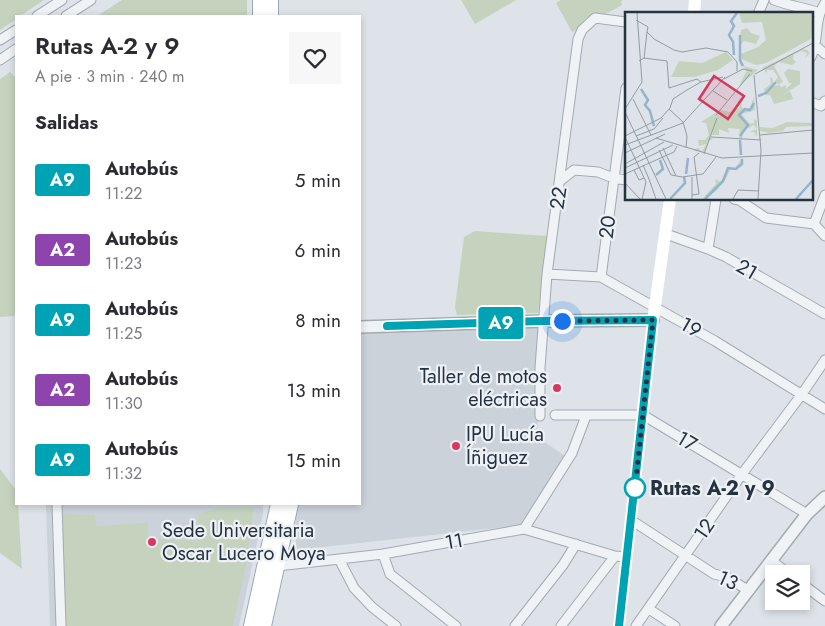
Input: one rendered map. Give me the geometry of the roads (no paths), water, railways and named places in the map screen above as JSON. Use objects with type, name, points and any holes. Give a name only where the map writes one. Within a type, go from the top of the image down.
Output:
[{"type":"main road","points":[[260,0],[260,15]]},
{"type":"main road","points":[[271,0],[272,15]]},
{"type":"main road","points":[[619,626],[621,556],[631,520],[653,320],[670,200]]},
{"type":"main road","points":[[251,626],[278,505]]},
{"type":"main road","points":[[264,626],[291,505]]},
{"type":"street","points":[[39,15],[62,0],[70,14],[91,0]]},
{"type":"street","points":[[759,12],[764,0]]},
{"type":"street","points":[[774,0],[785,4],[806,7],[819,13]]},
{"type":"street","points":[[812,55],[816,46],[819,13],[825,3]]},
{"type":"street","name":"22","points":[[540,416],[540,368],[547,274],[578,40],[582,30],[595,18],[625,22]]},
{"type":"street","points":[[0,40],[15,31]]},
{"type":"street","points":[[816,46],[825,54]]},
{"type":"street","points":[[0,60],[15,50]]},
{"type":"street","name":"20","points":[[601,277],[625,95]]},
{"type":"street","points":[[812,102],[821,106],[825,101]]},
{"type":"street","points":[[560,181],[574,170],[598,172],[613,178],[625,180]]},
{"type":"street","points":[[814,224],[825,195]]},
{"type":"street","points":[[708,249],[716,200]]},
{"type":"street","points":[[739,200],[766,218],[814,224],[825,236]]},
{"type":"street","name":"21","points":[[666,234],[726,257],[825,314]]},
{"type":"street","name":"19","points":[[547,274],[601,277],[655,306],[825,409]]},
{"type":"street","points":[[361,327],[543,321],[653,320]]},
{"type":"street","name":"12","points":[[636,626],[742,474],[825,360]]},
{"type":"street","points":[[555,415],[643,415]]},
{"type":"street","name":"17","points":[[643,415],[807,514]]},
{"type":"street","points":[[524,529],[572,453],[586,416]]},
{"type":"street","points":[[722,626],[807,514],[825,497]]},
{"type":"street","points":[[57,505],[61,626]]},
{"type":"street","name":"13","points":[[631,520],[714,574],[727,576],[749,591]]},
{"type":"street","name":"11","points":[[278,566],[383,554],[524,529],[621,556]]},
{"type":"street","points":[[515,626],[563,565],[576,544]]},
{"type":"street","points":[[383,554],[390,574],[456,626]]},
{"type":"street","points":[[562,626],[621,556]]},
{"type":"street","points":[[339,559],[354,588],[372,607],[396,626]]},
{"type":"street","points":[[771,560],[777,565]]},
{"type":"street","points":[[810,590],[825,601]]},
{"type":"street","points":[[649,609],[675,626]]},
{"type":"place","name":"Taller de motos eléctricas","points":[[557,388]]},
{"type":"place","name":"IPU Lucía Íñiguez","points":[[456,446]]},
{"type":"place","name":"Rutas A-2 y 9","points":[[635,488]]},
{"type":"place","name":"Sede Universitaria Oscar Lucero Moya","points":[[152,542]]}]
